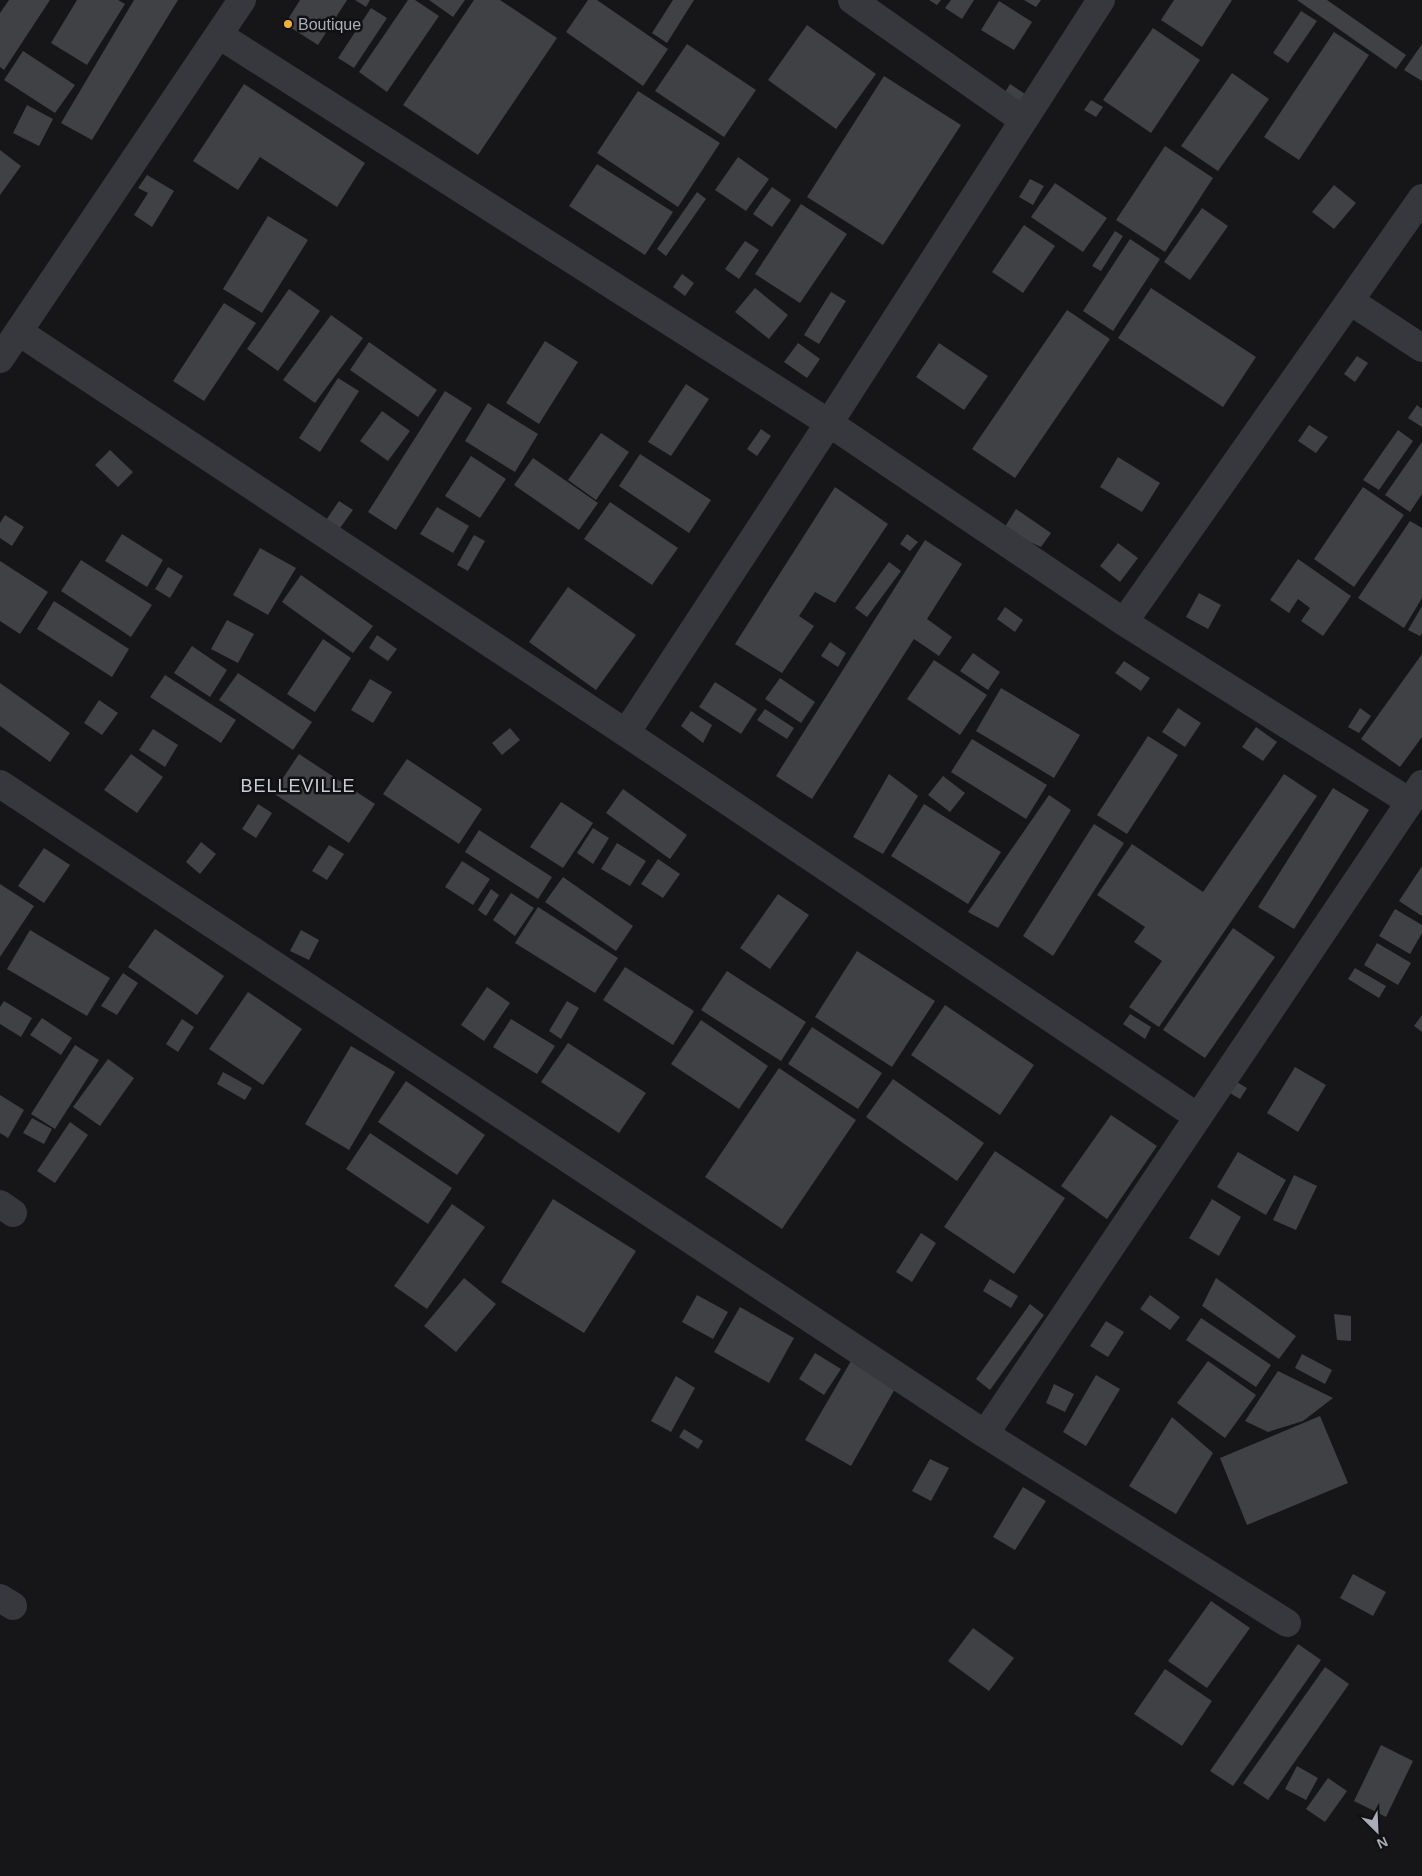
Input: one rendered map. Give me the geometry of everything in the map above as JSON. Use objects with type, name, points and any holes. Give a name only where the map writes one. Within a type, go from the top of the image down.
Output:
[{"type":"street","points":[[0,359],[242,0]]},
{"type":"street","points":[[852,0],[1023,120]]},
{"type":"street","points":[[626,733],[829,423],[1101,0]]},
{"type":"street","points":[[219,35],[829,423],[1124,622],[1416,793],[985,1434]]},
{"type":"street","points":[[1124,622],[1422,198]]},
{"type":"street","points":[[1350,301],[1422,348]]},
{"type":"street","points":[[19,332],[626,733],[1198,1118]]},
{"type":"street","points":[[0,784],[985,1434],[1287,1623]]},
{"type":"building","points":[[9,0],[50,0],[4,70],[0,67],[0,13]]},
{"type":"building","points":[[77,0],[118,0],[125,4],[87,65],[51,43]]},
{"type":"building","points":[[134,0],[178,0],[92,140],[61,123]]},
{"type":"building","points":[[300,0],[347,0],[318,45],[285,24]]},
{"type":"building","points":[[355,0],[370,0],[366,7]]},
{"type":"building","points":[[408,0],[415,0],[439,16],[387,92],[359,72]]},
{"type":"building","points":[[429,0],[465,0],[453,17]]},
{"type":"building","points":[[474,0],[500,0],[557,38],[478,155],[403,105]]},
{"type":"building","points":[[588,0],[597,0],[668,49],[643,86],[566,32]]},
{"type":"building","points":[[673,0],[694,0],[667,43],[652,33]]},
{"type":"building","points":[[929,0],[941,0],[937,5]]},
{"type":"building","points":[[951,0],[974,0],[962,19],[945,8]]},
{"type":"building","points":[[1024,0],[1041,0],[1036,7]]},
{"type":"building","points":[[1174,0],[1232,0],[1202,47],[1161,20]]},
{"type":"building","points":[[1297,0],[1327,0],[1406,55],[1396,69]]},
{"type":"building","points":[[999,1],[1032,22],[1014,50],[981,30]]},
{"type":"building","points":[[371,8],[387,18],[354,68],[338,58]]},
{"type":"building","points":[[1301,11],[1317,21],[1288,63],[1273,53]]},
{"type":"building","points":[[807,25],[876,74],[836,129],[768,80]]},
{"type":"building","points":[[1153,28],[1200,60],[1151,133],[1103,100]]},
{"type":"building","points":[[1334,32],[1369,55],[1299,160],[1264,137]]},
{"type":"building","points":[[687,44],[756,90],[724,137],[655,91]]},
{"type":"building","points":[[1422,44],[1422,81],[1404,70]]},
{"type":"building","points":[[23,51],[75,85],[55,113],[4,80]]},
{"type":"building","points":[[1232,73],[1269,99],[1218,171],[1181,146]]},
{"type":"building","points":[[884,76],[961,125],[883,245],[807,197]]},
{"type":"building","points":[[244,84],[365,163],[337,207],[260,157],[238,190],[193,161]]},
{"type":"building","points":[[1010,84],[1028,96],[1019,111],[1001,99]]},
{"type":"building","points":[[638,91],[720,143],[678,207],[597,153]]},
{"type":"building","points":[[1091,100],[1103,107],[1096,117],[1084,110]]},
{"type":"building","points":[[27,105],[53,119],[39,146],[13,133]]},
{"type":"building","points":[[1165,146],[1213,178],[1165,252],[1116,220]]},
{"type":"building","points":[[0,150],[21,166],[0,195]]},
{"type":"building","points":[[738,157],[769,179],[746,211],[715,190]]},
{"type":"building","points":[[597,164],[673,212],[645,255],[569,206]]},
{"type":"building","points":[[147,175],[174,191],[152,227],[134,215],[148,193],[138,188]]},
{"type":"building","points":[[1030,179],[1044,186],[1033,205],[1019,197]]},
{"type":"building","points":[[1055,183],[1107,218],[1083,252],[1031,217]]},
{"type":"building","points":[[1334,185],[1356,203],[1334,229],[1312,212]]},
{"type":"building","points":[[772,187],[791,200],[772,227],[753,214]]},
{"type":"building","points":[[697,192],[706,199],[666,256],[657,249]]},
{"type":"building","points":[[801,204],[847,234],[800,303],[755,274]]},
{"type":"building","points":[[1202,208],[1228,226],[1190,280],[1164,262]]},
{"type":"building","points":[[268,216],[308,240],[262,313],[223,289]]},
{"type":"building","points":[[1024,225],[1055,246],[1023,293],[992,272]]},
{"type":"building","points":[[1115,231],[1123,236],[1101,271],[1092,266]]},
{"type":"building","points":[[1130,239],[1160,259],[1113,331],[1083,311]]},
{"type":"building","points":[[745,241],[759,250],[739,279],[725,269]]},
{"type":"building","points":[[682,274],[694,283],[685,296],[673,287]]},
{"type":"building","points":[[755,288],[788,315],[769,339],[735,312]]},
{"type":"building","points":[[1151,288],[1256,357],[1223,407],[1118,338]]},
{"type":"building","points":[[289,289],[320,311],[278,371],[247,349]]},
{"type":"building","points":[[831,292],[846,301],[819,344],[804,335]]},
{"type":"building","points":[[224,303],[256,323],[204,401],[173,381]]},
{"type":"building","points":[[1067,310],[1110,339],[1015,478],[972,449]]},
{"type":"building","points":[[331,315],[363,338],[315,403],[283,380]]},
{"type":"building","points":[[545,341],[578,362],[539,424],[506,403]]},
{"type":"building","points":[[369,342],[437,390],[418,417],[350,370]]},
{"type":"building","points":[[798,343],[820,359],[807,378],[784,362]]},
{"type":"building","points":[[939,343],[988,376],[964,410],[916,377]]},
{"type":"building","points":[[1357,356],[1368,363],[1355,382],[1344,374]]},
{"type":"building","points":[[338,378],[359,391],[320,452],[299,438]]},
{"type":"building","points":[[686,384],[709,399],[671,456],[648,442]]},
{"type":"building","points":[[445,391],[472,408],[396,530],[368,512]]},
{"type":"building","points":[[488,403],[538,434],[515,472],[465,441]]},
{"type":"building","points":[[1417,405],[1422,409],[1422,427],[1408,418]]},
{"type":"building","points":[[382,411],[410,431],[388,461],[360,441]]},
{"type":"building","points":[[1309,425],[1328,437],[1316,453],[1298,441]]},
{"type":"building","points":[[761,429],[771,436],[757,456],[747,449]]},
{"type":"building","points":[[1398,430],[1413,441],[1379,490],[1363,480]]},
{"type":"building","points":[[601,433],[629,452],[596,500],[568,480]]},
{"type":"building","points":[[1422,442],[1422,494],[1410,512],[1385,495]]},
{"type":"building","points":[[110,450],[133,472],[118,487],[95,465]]},
{"type":"building","points":[[640,454],[711,500],[689,533],[619,486]]},
{"type":"building","points":[[471,456],[506,479],[480,518],[445,496]]},
{"type":"building","points":[[1118,457],[1160,483],[1142,512],[1100,487]]},
{"type":"building","points":[[533,458],[598,503],[579,530],[514,485]]},
{"type":"building","points":[[835,487],[888,524],[835,603],[815,592],[799,616],[814,626],[782,673],[735,644]]},
{"type":"building","points":[[1363,487],[1404,515],[1354,587],[1314,559]]},
{"type":"building","points":[[339,501],[353,510],[335,535],[322,526]]},
{"type":"building","points":[[610,502],[678,548],[652,585],[584,539]]},
{"type":"building","points":[[437,507],[469,526],[453,553],[420,534]]},
{"type":"building","points":[[1016,509],[1051,533],[1041,547],[1003,530]]},
{"type":"building","points":[[5,515],[24,527],[12,546],[0,538],[0,523]]},
{"type":"building","points":[[1410,521],[1422,528],[1422,598],[1404,628],[1358,598]]},
{"type":"building","points":[[122,534],[163,560],[147,587],[105,561]]},
{"type":"building","points":[[907,534],[918,542],[910,551],[900,544]]},
{"type":"building","points":[[474,535],[485,541],[468,571],[457,565]]},
{"type":"building","points":[[925,540],[962,564],[927,619],[952,637],[939,656],[914,639],[812,799],[776,776]]},
{"type":"building","points":[[1118,543],[1138,558],[1120,582],[1100,566]]},
{"type":"building","points":[[260,548],[296,568],[268,615],[233,595]]},
{"type":"building","points":[[1298,559],[1351,596],[1323,636],[1301,621],[1310,608],[1298,599],[1289,613],[1270,600]]},
{"type":"building","points":[[81,560],[152,605],[131,637],[61,591]]},
{"type":"building","points":[[0,561],[48,592],[20,634],[0,621]]},
{"type":"building","points":[[889,562],[901,571],[867,617],[855,608]]},
{"type":"building","points":[[168,567],[183,576],[170,598],[155,589]]},
{"type":"building","points":[[301,575],[373,626],[353,653],[282,602]]},
{"type":"building","points":[[568,587],[636,635],[596,690],[529,642]]},
{"type":"building","points":[[1199,593],[1221,605],[1208,629],[1186,617]]},
{"type":"building","points":[[54,601],[129,649],[112,677],[37,629]]},
{"type":"building","points":[[1422,606],[1422,633],[1420,636],[1408,630]]},
{"type":"building","points":[[1005,607],[1023,620],[1015,632],[997,619]]},
{"type":"building","points":[[227,620],[254,634],[238,663],[211,649]]},
{"type":"building","points":[[377,635],[397,649],[388,661],[369,648]]},
{"type":"building","points":[[323,639],[351,658],[315,712],[287,694]]},
{"type":"building","points":[[830,642],[846,653],[838,667],[821,656]]},
{"type":"building","points":[[192,646],[227,670],[210,697],[174,673]]},
{"type":"building","points":[[973,653],[1000,672],[988,690],[960,671]]},
{"type":"building","points":[[1422,654],[1422,737],[1400,767],[1361,739]]},
{"type":"building","points":[[934,660],[987,695],[960,735],[907,699]]},
{"type":"building","points":[[1124,661],[1150,678],[1141,691],[1115,673]]},
{"type":"building","points":[[238,673],[312,722],[293,750],[219,700]]},
{"type":"building","points":[[165,675],[236,720],[221,743],[150,697]]},
{"type":"building","points":[[780,678],[815,702],[801,723],[765,699]]},
{"type":"building","points":[[370,679],[392,692],[373,723],[351,710]]},
{"type":"building","points":[[715,682],[757,709],[741,734],[699,707]]},
{"type":"building","points":[[0,683],[70,733],[50,762],[0,726]]},
{"type":"building","points":[[1001,688],[1080,735],[1054,778],[976,731]]},
{"type":"building","points":[[99,700],[118,713],[102,735],[84,723]]},
{"type":"building","points":[[1178,708],[1201,723],[1185,747],[1162,732]]},
{"type":"building","points":[[1360,708],[1371,716],[1359,733],[1348,727]]},
{"type":"building","points":[[765,709],[794,728],[787,739],[757,720]]},
{"type":"building","points":[[691,711],[712,725],[703,743],[681,726]]},
{"type":"building","points":[[1256,727],[1277,742],[1263,761],[1242,747]]},
{"type":"building","points":[[510,728],[520,740],[502,755],[492,743]]},
{"type":"building","points":[[153,729],[178,745],[165,767],[139,750]]},
{"type":"building","points":[[1148,736],[1178,755],[1127,834],[1097,815]]},
{"type":"building","points":[[972,739],[1047,785],[1026,819],[951,772]]},
{"type":"building","points":[[131,754],[163,777],[137,813],[104,790]]},
{"type":"building","points":[[299,754],[375,804],[349,843],[273,793]]},
{"type":"building","points":[[407,759],[482,809],[459,844],[383,794]]},
{"type":"building","points":[[889,774],[918,796],[883,854],[853,837]]},
{"type":"building","points":[[1284,774],[1317,796],[1159,1027],[1129,1007],[1162,961],[1134,942],[1145,927],[1097,895],[1132,844],[1203,892]]},
{"type":"building","points":[[943,776],[965,793],[950,812],[928,795]]},
{"type":"building","points":[[1333,788],[1369,810],[1294,929],[1258,907]]},
{"type":"building","points":[[623,789],[687,835],[670,859],[606,813]]},
{"type":"building","points":[[1049,795],[1071,810],[998,928],[968,912]]},
{"type":"building","points":[[561,802],[593,823],[563,868],[530,847]]},
{"type":"building","points":[[258,804],[272,813],[256,838],[242,829]]},
{"type":"building","points":[[924,804],[1001,852],[968,904],[891,856]]},
{"type":"building","points":[[1094,824],[1124,843],[1053,956],[1023,936]]},
{"type":"building","points":[[593,828],[609,838],[593,864],[577,853]]},
{"type":"building","points":[[479,830],[552,877],[538,899],[465,852]]},
{"type":"building","points":[[201,842],[216,854],[200,874],[186,862]]},
{"type":"building","points":[[617,843],[646,861],[630,886],[601,869]]},
{"type":"building","points":[[329,845],[344,854],[327,880],[312,871]]},
{"type":"building","points":[[44,848],[70,865],[44,903],[18,886]]},
{"type":"building","points":[[658,859],[680,874],[663,898],[641,884]]},
{"type":"building","points":[[462,861],[490,879],[473,905],[445,887]]},
{"type":"building","points":[[1422,866],[1422,916],[1399,901]]},
{"type":"building","points":[[563,877],[633,926],[616,951],[545,902]]},
{"type":"building","points":[[0,884],[34,906],[0,957]]},
{"type":"building","points":[[491,889],[499,895],[486,916],[478,910]]},
{"type":"building","points":[[511,893],[534,908],[515,936],[493,920]]},
{"type":"building","points":[[778,894],[809,915],[770,969],[740,948]]},
{"type":"building","points":[[538,907],[618,958],[595,993],[515,943]]},
{"type":"building","points":[[1395,909],[1422,925],[1422,933],[1410,954],[1379,936]]},
{"type":"building","points":[[1233,928],[1275,957],[1205,1058],[1163,1030]]},
{"type":"building","points":[[155,929],[224,976],[197,1015],[128,967]]},
{"type":"building","points":[[30,930],[110,978],[87,1016],[7,969]]},
{"type":"building","points":[[301,930],[319,940],[309,960],[290,951]]},
{"type":"building","points":[[1377,943],[1411,963],[1398,985],[1364,965]]},
{"type":"building","points":[[857,951],[935,1001],[892,1067],[815,1017]]},
{"type":"building","points":[[625,967],[694,1011],[673,1045],[603,1000]]},
{"type":"building","points":[[1355,968],[1386,986],[1379,998],[1348,979]]},
{"type":"building","points":[[727,971],[806,1022],[781,1061],[701,1010]]},
{"type":"building","points":[[123,973],[138,983],[117,1015],[101,1006]]},
{"type":"building","points":[[487,987],[510,1003],[484,1041],[461,1025]]},
{"type":"building","points":[[248,992],[302,1029],[263,1085],[209,1049]]},
{"type":"building","points":[[4,1001],[32,1018],[21,1037],[0,1024],[0,1007]]},
{"type":"building","points":[[567,1001],[579,1008],[561,1039],[549,1031]]},
{"type":"building","points":[[945,1005],[1034,1065],[1000,1115],[911,1055]]},
{"type":"building","points":[[1130,1014],[1151,1027],[1145,1039],[1123,1024]]},
{"type":"building","points":[[1422,1015],[1422,1032],[1414,1026]]},
{"type":"building","points":[[42,1018],[72,1038],[61,1055],[30,1035]]},
{"type":"building","points":[[182,1019],[194,1027],[178,1052],[166,1044]]},
{"type":"building","points":[[511,1019],[555,1046],[537,1074],[493,1047]]},
{"type":"building","points":[[701,1020],[768,1066],[739,1109],[671,1064]]},
{"type":"building","points":[[812,1027],[882,1073],[858,1109],[788,1064]]},
{"type":"building","points":[[568,1043],[646,1093],[619,1133],[541,1082]]},
{"type":"building","points":[[75,1045],[99,1060],[55,1129],[31,1114]]},
{"type":"building","points":[[351,1046],[395,1072],[349,1150],[305,1124]]},
{"type":"building","points":[[108,1059],[134,1078],[100,1126],[73,1107]]},
{"type":"building","points":[[1295,1067],[1326,1085],[1298,1132],[1267,1113]]},
{"type":"building","points":[[779,1068],[856,1120],[782,1229],[705,1177]]},
{"type":"building","points":[[223,1072],[252,1088],[245,1100],[217,1084]]},
{"type":"building","points":[[1230,1078],[1247,1088],[1240,1099],[1223,1089]]},
{"type":"building","points":[[893,1079],[984,1143],[957,1181],[866,1117]]},
{"type":"building","points":[[406,1081],[485,1135],[457,1175],[378,1122]]},
{"type":"building","points":[[0,1095],[24,1110],[8,1138],[0,1133]]},
{"type":"building","points":[[1111,1115],[1157,1146],[1107,1219],[1061,1186]]},
{"type":"building","points":[[32,1118],[52,1129],[44,1144],[23,1133]]},
{"type":"building","points":[[70,1122],[88,1135],[55,1183],[37,1171]]},
{"type":"building","points":[[370,1133],[452,1188],[428,1224],[346,1169]]},
{"type":"building","points":[[995,1151],[1065,1198],[1014,1274],[944,1227]]},
{"type":"building","points":[[1238,1152],[1286,1180],[1266,1215],[1217,1187]]},
{"type":"building","points":[[1294,1175],[1317,1186],[1296,1230],[1273,1220]]},
{"type":"building","points":[[553,1199],[636,1251],[584,1333],[501,1282]]},
{"type":"building","points":[[1212,1199],[1241,1217],[1219,1256],[1189,1238]]},
{"type":"building","points":[[452,1204],[485,1227],[427,1309],[394,1286]]},
{"type":"building","points":[[921,1233],[936,1243],[912,1282],[896,1272]]},
{"type":"building","points":[[464,1278],[496,1304],[456,1352],[424,1326]]},
{"type":"building","points":[[1216,1278],[1296,1336],[1279,1359],[1202,1306]]},
{"type":"building","points":[[990,1279],[1018,1296],[1011,1308],[983,1291]]},
{"type":"building","points":[[697,1295],[728,1312],[713,1339],[682,1322]]},
{"type":"building","points":[[1150,1295],[1180,1317],[1170,1330],[1140,1309]]},
{"type":"building","points":[[1030,1304],[1044,1315],[990,1390],[976,1379]]},
{"type":"building","points":[[740,1307],[794,1338],[769,1383],[714,1352]]},
{"type":"building","points":[[1334,1314],[1351,1316],[1351,1341],[1337,1340]]},
{"type":"building","points":[[1201,1318],[1271,1365],[1256,1387],[1186,1340]]},
{"type":"building","points":[[1106,1321],[1124,1332],[1108,1357],[1090,1346]]},
{"type":"building","points":[[815,1353],[841,1369],[824,1395],[799,1379]]},
{"type":"building","points":[[1302,1354],[1332,1370],[1325,1384],[1295,1368]]},
{"type":"building","points":[[851,1361],[896,1387],[851,1466],[805,1440]]},
{"type":"building","points":[[1208,1361],[1256,1395],[1225,1438],[1177,1403]]},
{"type":"building","points":[[1278,1371],[1333,1398],[1303,1421],[1268,1432],[1245,1421]]},
{"type":"building","points":[[1096,1375],[1120,1389],[1086,1446],[1063,1432]]},
{"type":"building","points":[[676,1376],[695,1388],[671,1432],[651,1421]]},
{"type":"building","points":[[1054,1384],[1074,1394],[1065,1412],[1046,1403]]},
{"type":"building","points":[[1320,1416],[1348,1483],[1247,1525],[1220,1458]]},
{"type":"building","points":[[1172,1417],[1213,1453],[1176,1514],[1129,1486]]},
{"type":"building","points":[[684,1429],[703,1441],[698,1449],[679,1437]]},
{"type":"building","points":[[930,1459],[949,1468],[931,1501],[912,1491]]},
{"type":"building","points":[[1023,1487],[1046,1501],[1015,1550],[993,1537]]},
{"type":"building","points":[[1353,1574],[1386,1592],[1373,1616],[1340,1598]]},
{"type":"building","points":[[1211,1601],[1250,1628],[1207,1688],[1168,1661]]},
{"type":"building","points":[[973,1628],[1014,1658],[989,1691],[948,1661]]},
{"type":"building","points":[[1298,1644],[1321,1660],[1233,1786],[1210,1771]]},
{"type":"building","points":[[1325,1667],[1349,1684],[1268,1800],[1243,1783]]},
{"type":"building","points":[[1165,1669],[1212,1701],[1182,1746],[1134,1714]]},
{"type":"building","points":[[1381,1745],[1413,1761],[1386,1817],[1354,1801]]},
{"type":"building","points":[[1297,1766],[1318,1778],[1306,1800],[1285,1789]]},
{"type":"building","points":[[1328,1778],[1347,1791],[1325,1822],[1306,1809]]},
{"type":"place","name":"Boutique","points":[[288,24]]},
{"type":"district","name":"BELLEVILLE","points":[[298,786]]}]
